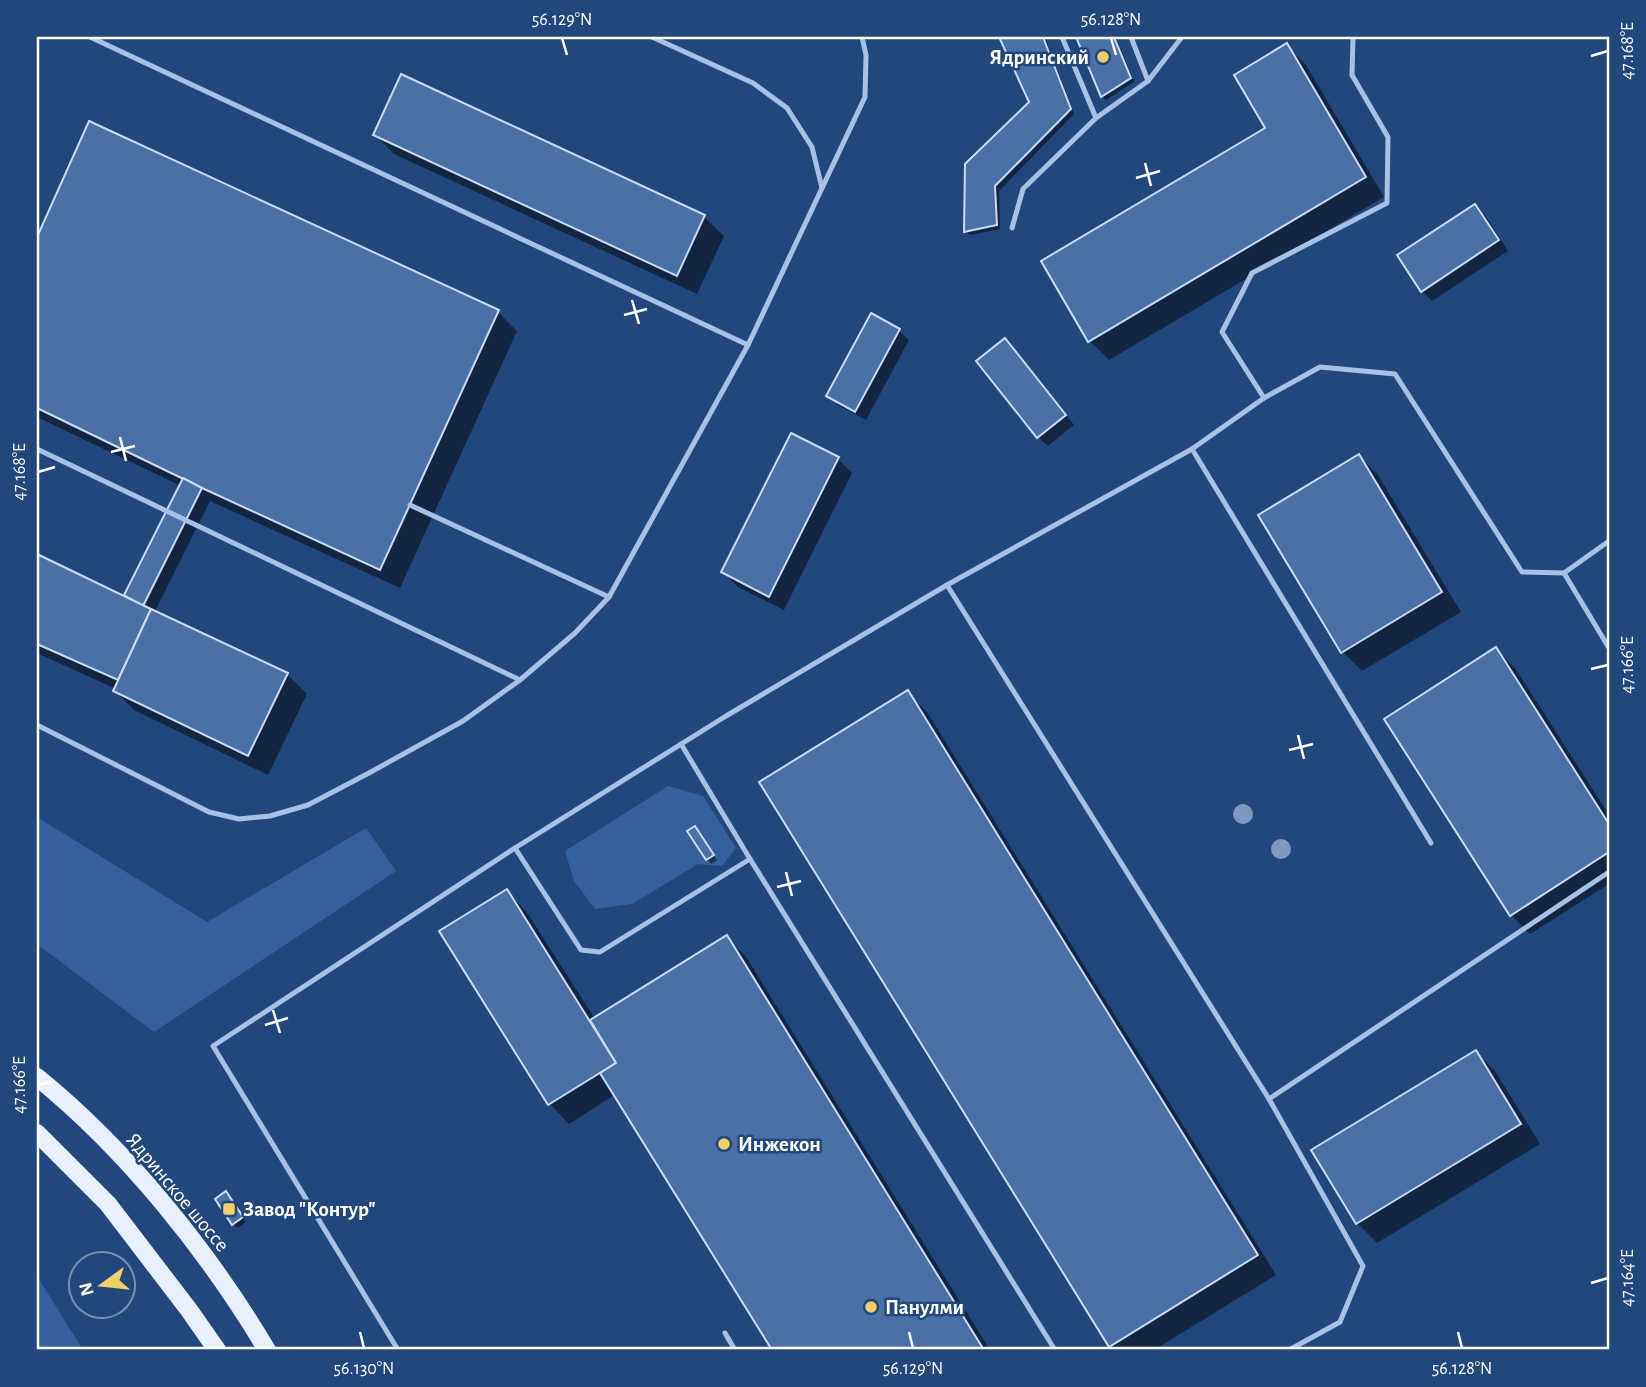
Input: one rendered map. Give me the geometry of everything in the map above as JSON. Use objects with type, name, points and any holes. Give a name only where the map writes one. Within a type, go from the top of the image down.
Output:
[{"type":"main road","name":"Ядринское шоссе","points":[[37,1077],[109,1143],[155,1193],[221,1279],[267,1350]]},
{"type":"main road","points":[[37,1133],[108,1204],[217,1350]]},
{"type":"lane","points":[[90,37],[748,345]]},
{"type":"lane","points":[[652,37],[753,83],[787,108],[813,146],[822,188]]},
{"type":"lane","points":[[37,725],[209,812],[239,819],[270,816],[308,805],[463,721],[520,680],[575,633],[608,597],[748,345],[864,97],[866,55],[862,37]]},
{"type":"lane","points":[[1062,37],[1096,118]]},
{"type":"lane","points":[[1131,37],[1148,81]]},
{"type":"lane","points":[[1012,228],[1023,189],[1096,118],[1148,81],[1182,37]]},
{"type":"lane","points":[[1264,398],[1222,332],[1252,273],[1387,203],[1388,137],[1352,75],[1353,37]]},
{"type":"lane","points":[[398,1350],[213,1045],[515,848],[681,744],[947,585],[1192,449],[1264,398],[1320,367],[1395,374],[1522,572],[1564,573],[1609,541]]},
{"type":"lane","points":[[37,449],[520,680]]},
{"type":"lane","points":[[1192,449],[1431,843]]},
{"type":"lane","points":[[410,505],[608,597]]},
{"type":"lane","points":[[1564,573],[1609,648]]},
{"type":"lane","points":[[947,585],[1269,1099],[1363,1266],[1340,1322],[1289,1350]]},
{"type":"lane","points":[[681,744],[1055,1350]]},
{"type":"lane","points":[[515,848],[581,950],[600,952],[750,859]]},
{"type":"lane","points":[[1269,1099],[1609,872]]},
{"type":"lane","points":[[725,1333],[736,1350]]},
{"type":"shaded area","points":[[668,786],[703,796],[736,848],[722,866],[698,864],[632,904],[595,909],[574,881],[565,851]]},
{"type":"shaded area","points":[[37,817],[207,922],[366,828],[396,871],[154,1032],[37,944]]},
{"type":"shaded area","points":[[37,1276],[83,1350],[37,1350]]},
{"type":"building","points":[[999,37],[1043,37],[1071,109],[995,186],[997,225],[964,232],[965,164],[1029,102]]},
{"type":"building","name":"Ядринский","points":[[1076,37],[1114,37],[1131,78],[1101,97]]},
{"type":"building","points":[[1287,43],[1366,177],[1088,342],[1041,261],[1265,128],[1234,75]]},
{"type":"building","points":[[401,74],[705,215],[677,276],[373,135]]},
{"type":"building","points":[[89,121],[499,310],[380,570],[37,408],[37,237]]},
{"type":"building","points":[[1475,204],[1499,240],[1421,292],[1397,255]]},
{"type":"building","points":[[871,313],[900,329],[855,412],[826,396]]},
{"type":"building","points":[[1005,338],[1066,415],[1037,438],[976,361]]},
{"type":"building","points":[[791,433],[839,457],[769,597],[721,572]]},
{"type":"building","points":[[1359,454],[1442,592],[1341,653],[1258,515]]},
{"type":"building","points":[[183,478],[202,488],[143,606],[124,595]]},
{"type":"building","points":[[37,554],[151,609],[118,680],[37,644]]},
{"type":"building","points":[[151,609],[288,673],[248,756],[113,691]]},
{"type":"building","points":[[1496,647],[1609,824],[1609,852],[1510,916],[1384,719]]},
{"type":"building","points":[[908,690],[1258,1255],[1109,1347],[759,782]]},
{"type":"building","points":[[695,826],[714,855],[706,860],[687,831]]},
{"type":"building","points":[[507,889],[616,1063],[548,1105],[439,931]]},
{"type":"building","points":[[727,935],[984,1350],[772,1350],[600,1073],[616,1063],[590,1020]]},
{"type":"building","points":[[1476,1050],[1521,1124],[1356,1224],[1311,1150]]},
{"type":"building","points":[[226,1191],[243,1217],[232,1225],[215,1199]]},
{"type":"place","name":"Ядринский","points":[[1103,57]]},
{"type":"place","name":"Инжекон","points":[[724,1144]]},
{"type":"place","name":"Завод \"Контур\"","points":[[229,1209]]},
{"type":"place","name":"Панулми","points":[[871,1307]]}]
